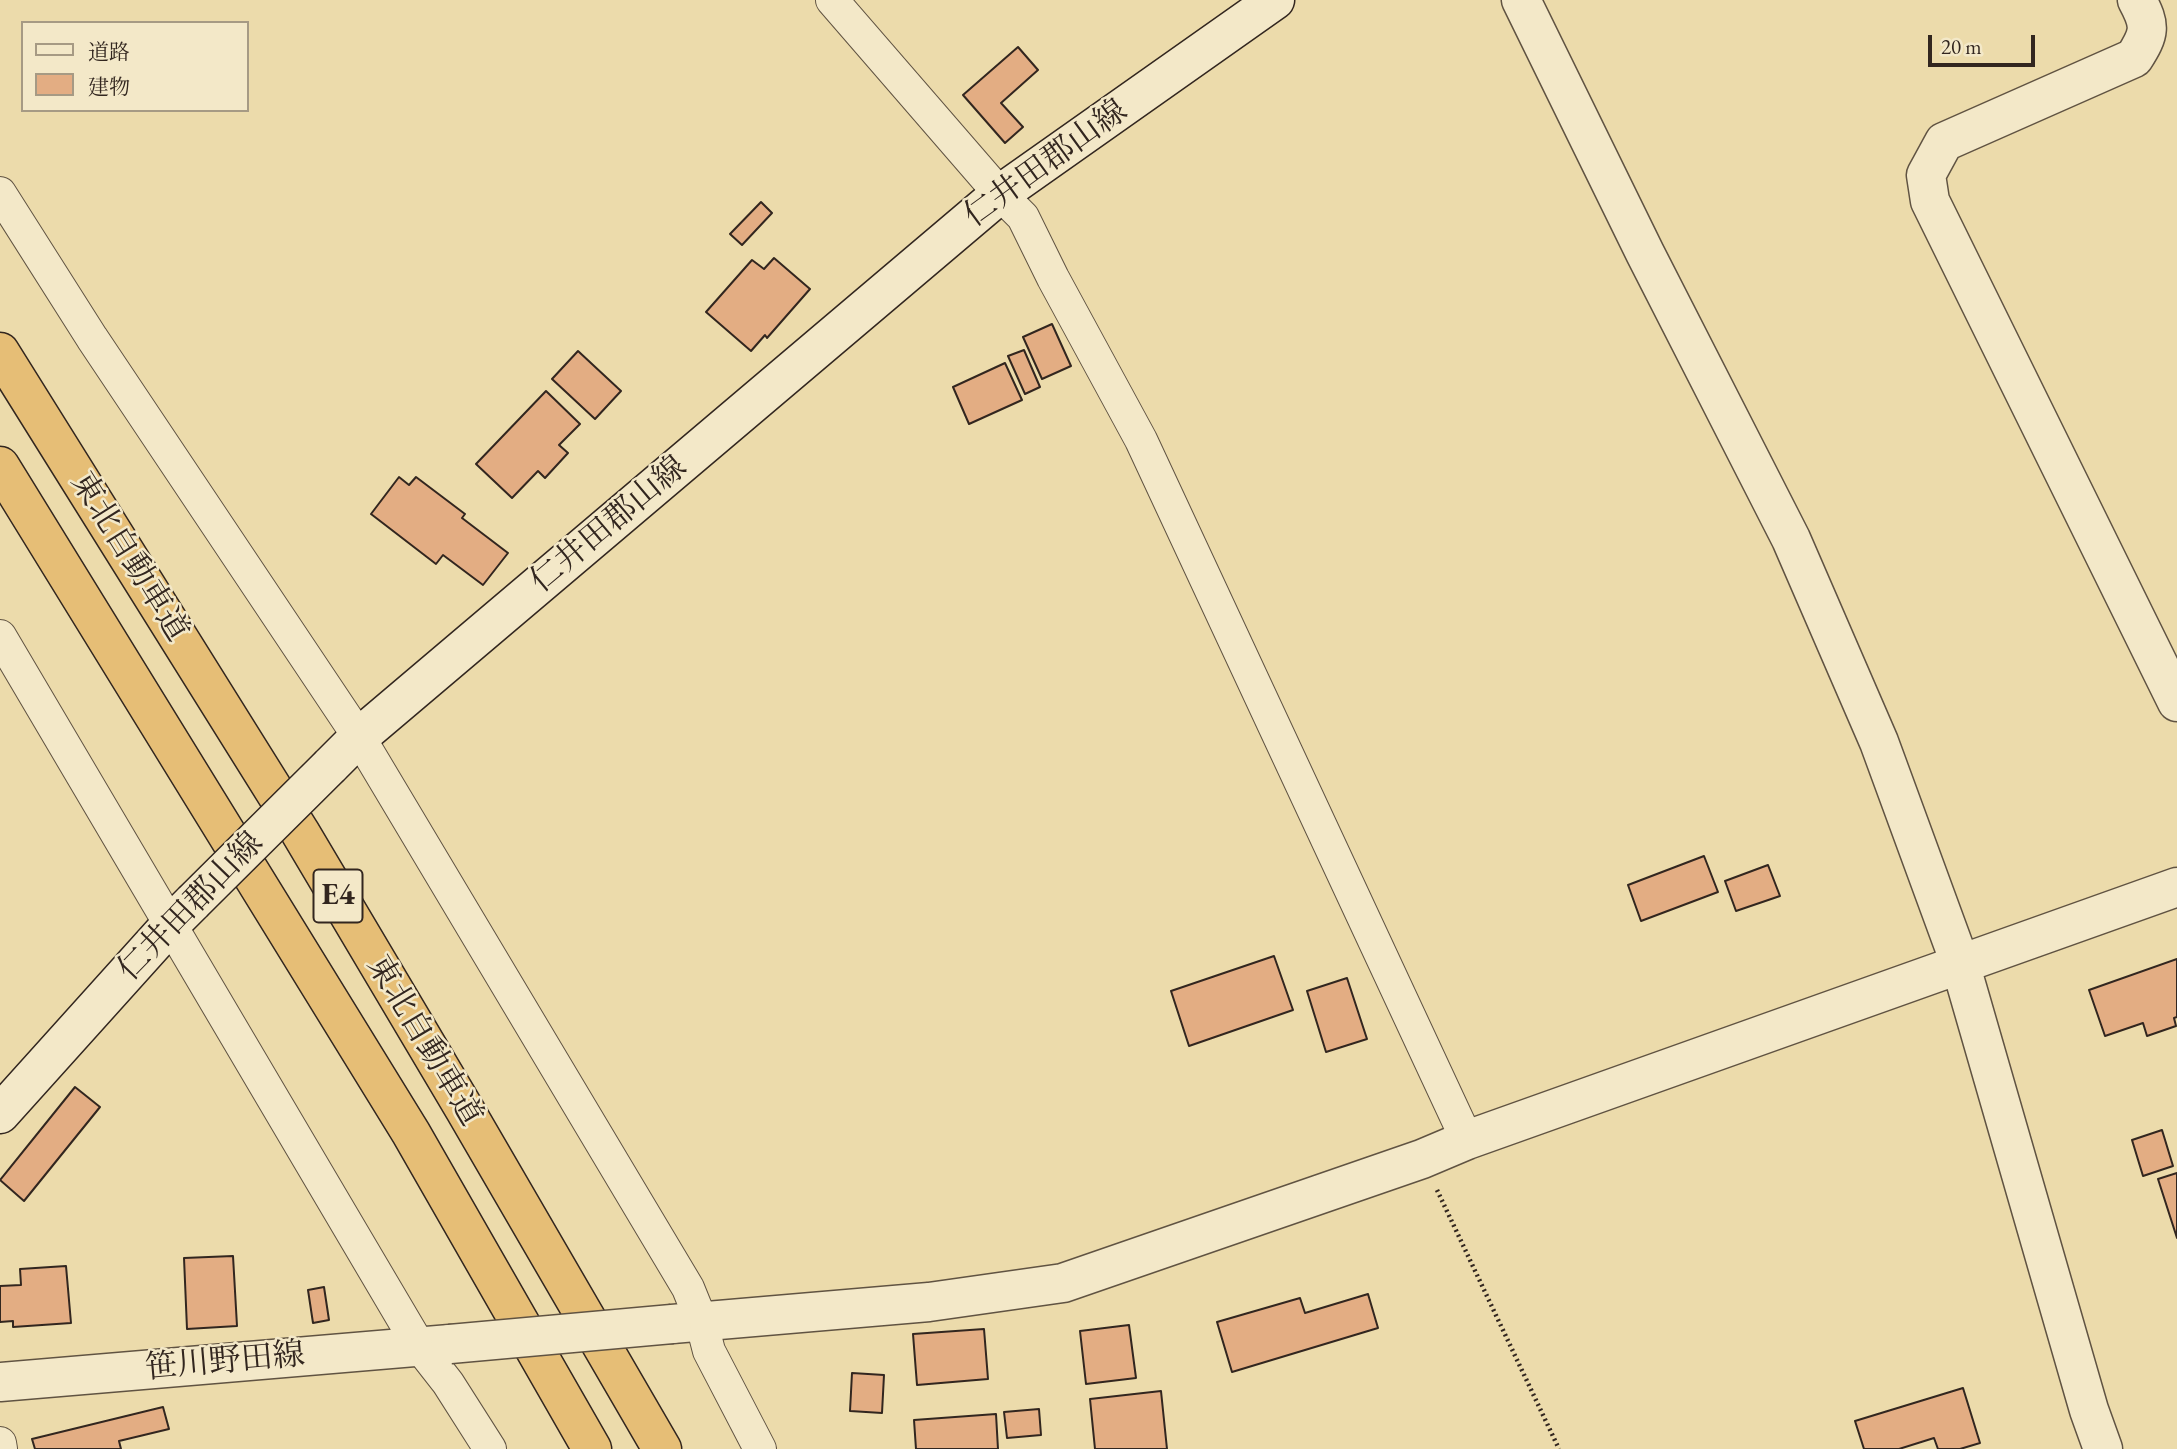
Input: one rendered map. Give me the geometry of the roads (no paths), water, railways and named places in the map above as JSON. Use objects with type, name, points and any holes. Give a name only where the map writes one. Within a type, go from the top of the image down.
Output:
[{"type":"highway","name":"東北自動車道","points":[[0,352],[300,832],[662,1449]]},
{"type":"highway","name":"東北自動車道","points":[[0,467],[411,1133],[592,1449]]},
{"type":"street","points":[[832,0],[1023,217],[1142,440],[1467,1140]]},
{"type":"street","name":"仁井田郡山線","points":[[0,1114],[182,913],[359,737],[1000,194],[1275,0]]},
{"type":"street","points":[[1521,0],[1645,253],[1791,539],[1879,742],[1960,963],[2088,1410],[2103,1449]]},
{"type":"street","points":[[2137,0],[2147,20],[2145,41],[2134,58],[1944,142],[1926,175],[1930,201],[2177,702]]},
{"type":"street","points":[[0,194],[92,338],[359,737],[688,1288],[686,1322],[709,1351],[760,1449]]},
{"type":"street","points":[[0,636],[182,913],[434,1345],[449,1383],[490,1449]]},
{"type":"street","name":"笹川野田線","points":[[0,1382],[929,1302],[1063,1283],[1422,1159],[1467,1140],[2177,887]]},
{"type":"street","points":[[0,1443],[1,1449]]}]
